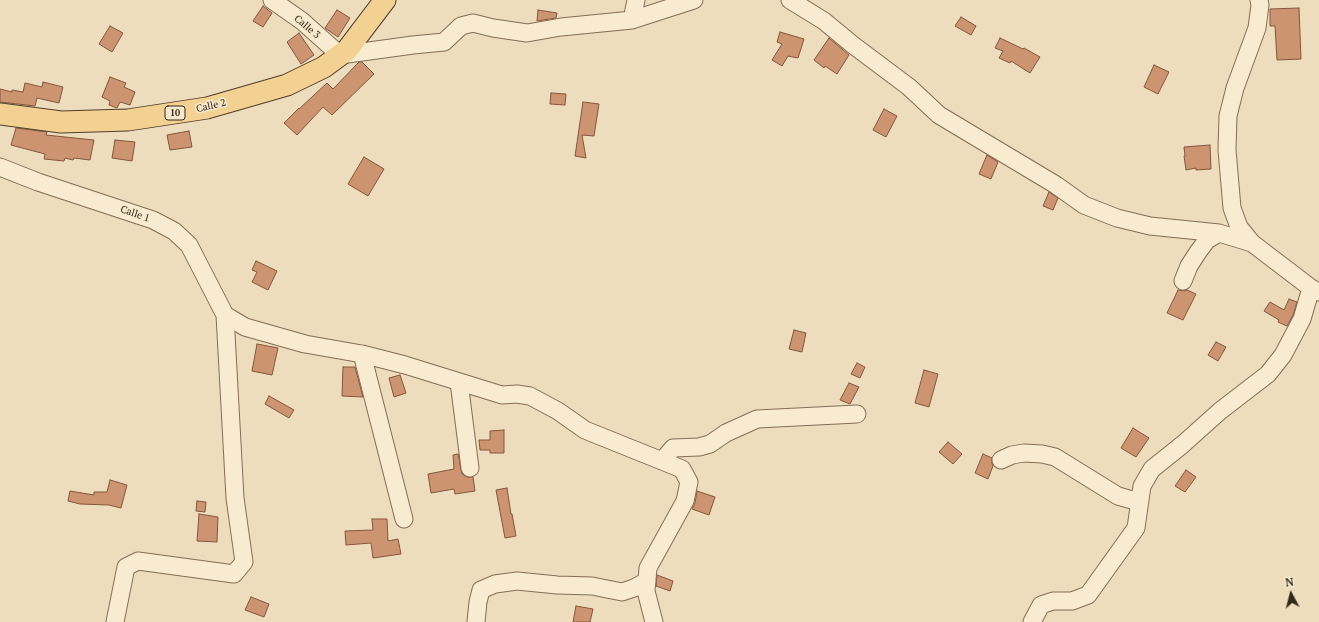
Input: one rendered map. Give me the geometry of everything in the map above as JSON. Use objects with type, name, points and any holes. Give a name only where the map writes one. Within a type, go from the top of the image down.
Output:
[{"type":"main road","name":"10","points":[[340,55],[348,50],[385,0]]},
{"type":"main road","name":"Calle 2","points":[[0,114],[68,122],[128,120],[207,108],[287,85],[324,67],[340,55]]},
{"type":"street","name":"Calle 3","points":[[272,0],[302,21],[340,55]]},
{"type":"street","points":[[632,20],[636,0]]},
{"type":"street","points":[[340,55],[413,44],[444,42],[461,26],[473,23],[493,28],[527,33],[561,27],[632,20],[694,0]]},
{"type":"street","points":[[790,0],[824,21],[909,87],[939,115],[1056,185],[1084,206],[1117,218],[1150,226],[1219,233],[1252,243]]},
{"type":"street","points":[[1032,622],[1041,605],[1053,601],[1072,600],[1088,594],[1136,528],[1142,486],[1152,469],[1182,446],[1220,411],[1268,374],[1283,355],[1315,290],[1252,243],[1239,227],[1232,208],[1227,150],[1228,116],[1235,88],[1258,28],[1259,0]]},
{"type":"street","name":"Calle 1","points":[[0,167],[38,182],[153,220],[174,230],[189,245],[226,315]]},
{"type":"street","points":[[1183,281],[1189,266],[1207,240],[1219,233]]},
{"type":"street","points":[[226,315],[244,327],[305,344],[362,354],[405,365],[502,395],[517,394],[530,396],[558,411],[585,430],[682,469],[689,482],[685,501],[648,568],[646,591],[654,622]]},
{"type":"street","points":[[115,622],[126,567],[138,561],[234,574],[244,562],[235,498],[226,315]]},
{"type":"street","points":[[362,354],[404,519]]},
{"type":"street","points":[[458,382],[470,468]]},
{"type":"street","points":[[662,461],[672,448],[699,447],[710,444],[726,433],[757,419],[857,414]]},
{"type":"street","points":[[1001,460],[1012,455],[1024,453],[1042,454],[1055,457],[1118,496],[1139,502]]},
{"type":"street","points":[[476,622],[478,602],[482,590],[495,584],[517,581],[557,585],[592,586],[622,592],[647,581]]},
{"type":"building","points":[[263,6],[272,13],[263,27],[253,21]]},
{"type":"building","points":[[1299,8],[1301,59],[1277,60],[1275,26],[1270,26],[1270,9]]},
{"type":"building","points":[[337,10],[350,18],[338,37],[325,28]]},
{"type":"building","points":[[538,10],[557,13],[556,18],[537,21]]},
{"type":"building","points":[[961,17],[976,26],[971,35],[955,26]]},
{"type":"building","points":[[110,26],[123,33],[112,52],[99,44]]},
{"type":"building","points":[[780,32],[804,39],[798,58],[788,56],[782,66],[772,60],[782,44],[777,42]]},
{"type":"building","points":[[299,33],[314,55],[301,64],[287,42]]},
{"type":"building","points":[[829,38],[849,55],[837,74],[825,66],[824,68],[814,60]]},
{"type":"building","points":[[1000,38],[1023,49],[1024,48],[1040,57],[1030,73],[1011,61],[1010,63],[999,58],[1003,51],[995,48]]},
{"type":"building","points":[[359,62],[362,62],[374,74],[332,115],[323,107],[297,135],[284,123],[327,83],[333,89]]},
{"type":"building","points":[[1154,65],[1169,72],[1158,94],[1144,87]]},
{"type":"building","points":[[110,77],[126,83],[124,87],[135,92],[130,105],[120,102],[117,108],[109,105],[110,101],[102,97]]},
{"type":"building","points":[[43,82],[63,87],[59,103],[37,98],[35,106],[0,102],[0,89],[12,92],[12,90],[23,92],[25,83],[42,87]]},
{"type":"building","points":[[551,93],[566,94],[565,105],[550,104]]},
{"type":"building","points":[[583,102],[599,104],[594,136],[582,135],[586,158],[575,156]]},
{"type":"building","points":[[884,109],[897,116],[886,137],[873,130]]},
{"type":"building","points":[[16,128],[47,132],[46,135],[94,140],[90,160],[74,158],[73,160],[65,158],[64,161],[44,159],[45,154],[11,145]]},
{"type":"building","points":[[189,131],[192,147],[170,150],[167,135]]},
{"type":"building","points":[[115,140],[135,142],[132,161],[112,158]]},
{"type":"building","points":[[1210,145],[1211,169],[1196,170],[1196,168],[1186,170],[1184,147]]},
{"type":"building","points":[[987,155],[998,162],[991,179],[979,174]]},
{"type":"building","points":[[364,157],[384,169],[368,196],[348,184]]},
{"type":"building","points":[[1049,192],[1058,198],[1053,210],[1043,206]]},
{"type":"building","points":[[256,261],[277,271],[268,290],[252,282],[257,272],[252,270]]},
{"type":"building","points":[[1178,290],[1187,290],[1196,294],[1183,320],[1167,313]]},
{"type":"building","points":[[1289,299],[1297,302],[1293,315],[1287,326],[1278,322],[1279,320],[1264,311],[1270,302],[1284,310]]},
{"type":"building","points":[[794,330],[806,333],[802,352],[789,349]]},
{"type":"building","points":[[1216,342],[1226,347],[1218,361],[1208,355]]},
{"type":"building","points":[[257,344],[278,348],[272,375],[252,371]]},
{"type":"building","points":[[857,363],[865,367],[860,378],[851,374]]},
{"type":"building","points":[[343,367],[355,367],[363,397],[342,396]]},
{"type":"building","points":[[924,370],[938,374],[929,407],[915,403]]},
{"type":"building","points":[[400,375],[406,393],[394,397],[389,378]]},
{"type":"building","points":[[849,383],[859,387],[850,404],[840,400]]},
{"type":"building","points":[[269,396],[294,410],[289,418],[265,404]]},
{"type":"building","points":[[1133,428],[1149,438],[1136,457],[1121,448]]},
{"type":"building","points":[[504,430],[504,453],[490,453],[490,450],[480,450],[479,440],[490,440],[490,431]]},
{"type":"building","points":[[948,442],[962,454],[953,464],[939,452]]},
{"type":"building","points":[[458,454],[462,474],[467,477],[473,477],[475,491],[455,494],[454,489],[431,493],[428,474],[454,469],[453,455]]},
{"type":"building","points":[[983,454],[992,458],[993,466],[988,479],[975,473]]},
{"type":"building","points":[[1186,470],[1196,477],[1185,492],[1175,486]]},
{"type":"building","points":[[110,480],[127,485],[121,508],[109,505],[80,504],[68,501],[70,491],[94,495],[94,492],[107,492]]},
{"type":"building","points":[[507,488],[516,536],[505,538],[496,490]]},
{"type":"building","points":[[697,491],[715,497],[709,515],[692,509],[695,503]]},
{"type":"building","points":[[197,501],[206,502],[205,512],[196,511]]},
{"type":"building","points":[[199,514],[218,517],[217,542],[197,541]]},
{"type":"building","points":[[372,519],[387,519],[388,541],[398,539],[401,554],[373,558],[371,543],[346,545],[345,531],[373,530]]},
{"type":"building","points":[[657,575],[673,581],[670,591],[656,586]]},
{"type":"building","points":[[251,597],[269,604],[264,617],[245,610]]},
{"type":"building","points":[[576,606],[593,609],[590,622],[573,622]]}]
